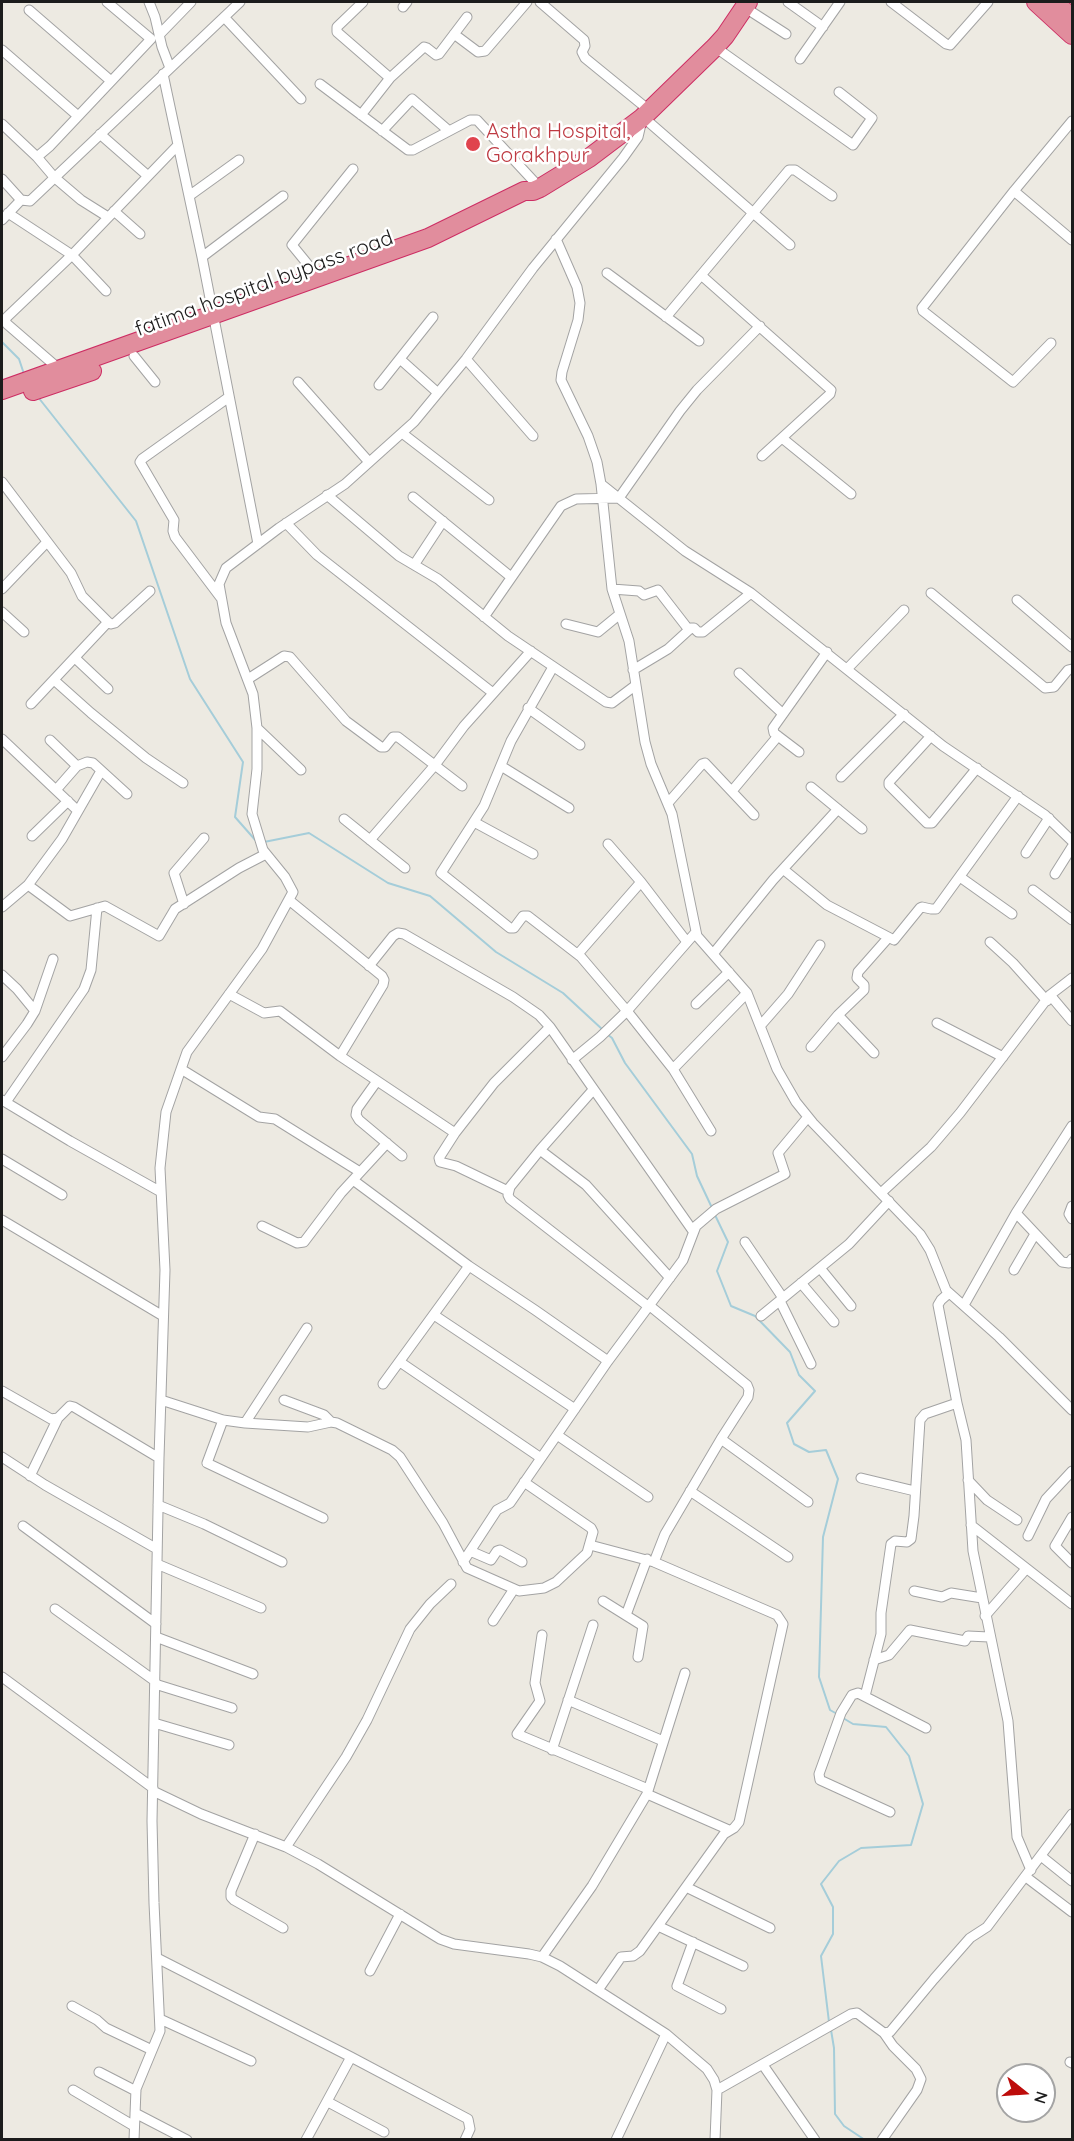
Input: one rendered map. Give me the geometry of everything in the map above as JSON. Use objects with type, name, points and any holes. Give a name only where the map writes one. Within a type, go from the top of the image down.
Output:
[{"type":"highway","points":[[1036,2],[1072,35]]},
{"type":"highway","points":[[1054,2],[1072,18]]},
{"type":"highway","name":"fatima hospital bypass road","points":[[2,403],[101,361],[428,238],[524,191],[536,189],[589,158],[645,116],[725,36],[746,4]]},
{"type":"highway","name":"fatima hospital bypass road","points":[[2,390],[59,369],[134,356],[213,320],[431,247],[527,201],[536,189]]},
{"type":"street","points":[[107,2],[156,34]]},
{"type":"street","points":[[149,2],[167,71],[178,145],[258,544]]},
{"type":"street","points":[[37,157],[156,34],[191,2]]},
{"type":"street","points":[[2,179],[21,200],[30,201],[240,2]]},
{"type":"street","points":[[363,2],[337,27],[337,32],[390,78]]},
{"type":"street","points":[[454,34],[478,52],[484,51],[527,2]]},
{"type":"street","points":[[540,2],[584,40],[582,52],[585,58],[645,116],[790,245]]},
{"type":"street","points":[[788,2],[823,27]]},
{"type":"street","points":[[800,59],[840,2]]},
{"type":"street","points":[[891,2],[950,45],[988,2]]},
{"type":"street","points":[[746,4],[786,34]]},
{"type":"street","points":[[29,10],[111,81]]},
{"type":"street","points":[[224,17],[301,99]]},
{"type":"street","points":[[361,115],[390,78],[424,47],[438,55],[467,17]]},
{"type":"street","points":[[715,46],[853,145],[872,118],[839,92]]},
{"type":"street","points":[[2,50],[78,116]]},
{"type":"street","points":[[320,84],[411,151],[470,120],[477,120],[536,189]]},
{"type":"street","points":[[382,131],[412,99],[449,131]]},
{"type":"street","points":[[134,2139],[136,2091],[160,2031],[154,1903],[153,1789],[165,1270],[160,1168],[166,1112],[187,1052],[262,950],[293,892],[285,877],[265,852],[252,814],[257,769],[257,728],[253,694],[226,623],[219,584],[226,568],[345,484],[414,422],[466,359],[533,268],[628,151],[638,137],[645,116]]},
{"type":"street","points":[[1051,343],[1013,382],[922,308],[1014,191],[1072,122]]},
{"type":"street","points":[[2,124],[37,157],[54,177],[81,200],[111,214],[140,234]]},
{"type":"street","points":[[100,134],[148,176]]},
{"type":"street","points":[[59,369],[5,321],[178,145]]},
{"type":"street","points":[[189,196],[239,160]]},
{"type":"street","points":[[319,278],[292,245],[353,168]]},
{"type":"street","points":[[666,317],[789,170],[792,169],[832,196]]},
{"type":"street","points":[[1014,191],[1072,240]]},
{"type":"street","points":[[202,257],[283,196]]},
{"type":"street","points":[[21,200],[5,216],[72,255],[106,291]]},
{"type":"street","points":[[556,239],[577,286],[580,303],[578,320],[561,380],[592,448],[601,484],[612,589],[627,633],[645,742],[668,802],[696,932],[747,993],[780,1076],[808,1117],[926,1243],[943,1284],[950,1293],[1072,1410]]},
{"type":"street","points":[[607,273],[699,341]]},
{"type":"street","points":[[701,275],[831,390],[830,394],[762,456]]},
{"type":"street","points":[[379,385],[433,317]]},
{"type":"street","points":[[619,498],[686,404],[760,326]]},
{"type":"street","points":[[134,356],[155,382]]},
{"type":"street","points":[[400,359],[438,393]]},
{"type":"street","points":[[466,359],[533,436]]},
{"type":"street","points":[[298,382],[369,462]]},
{"type":"street","points":[[222,600],[175,537],[174,520],[140,462],[141,459],[229,397]]},
{"type":"street","points":[[402,433],[489,500]]},
{"type":"street","points":[[782,438],[851,494]]},
{"type":"street","points":[[2,482],[70,573],[82,596],[108,622],[115,623],[150,591]]},
{"type":"street","points":[[601,484],[685,551],[751,593],[931,736],[1049,818],[1072,841]]},
{"type":"street","points":[[327,495],[399,556],[438,579],[553,667],[610,704],[636,685]]},
{"type":"street","points":[[413,497],[511,577]]},
{"type":"street","points":[[484,616],[561,506],[576,499],[619,498]]},
{"type":"street","points":[[414,565],[443,521]]},
{"type":"street","points":[[286,524],[317,555],[493,693]]},
{"type":"street","points":[[2,589],[47,542]]},
{"type":"street","points":[[612,589],[638,590],[644,595],[658,590],[689,630]]},
{"type":"street","points":[[633,670],[668,649],[692,627],[698,632],[703,632],[751,593]]},
{"type":"street","points":[[931,593],[1045,688],[1054,687],[1071,671]]},
{"type":"street","points":[[1017,600],[1072,647]]},
{"type":"street","points":[[847,669],[904,610]]},
{"type":"street","points":[[2,612],[24,632]]},
{"type":"street","points":[[567,624],[598,632],[620,614]]},
{"type":"street","points":[[32,704],[108,622]]},
{"type":"street","points":[[370,840],[435,765],[464,726],[531,651]]},
{"type":"street","points":[[799,752],[774,733],[773,728],[826,652]]},
{"type":"street","points":[[248,679],[284,656],[290,657],[343,718],[364,734],[383,748],[393,737],[398,737],[462,786]]},
{"type":"street","points":[[75,658],[108,688]]},
{"type":"street","points":[[553,667],[528,708],[492,790],[442,871],[442,876],[510,928],[514,928],[523,916],[528,916],[578,954],[673,1069],[711,1131]]},
{"type":"street","points":[[739,673],[783,714]]},
{"type":"street","points":[[54,680],[128,743],[183,783]]},
{"type":"street","points":[[528,708],[580,745]]},
{"type":"street","points":[[841,777],[904,714]]},
{"type":"street","points":[[257,728],[301,770]]},
{"type":"street","points":[[732,791],[778,736]]},
{"type":"street","points":[[931,736],[889,782],[889,786],[927,823],[932,823],[977,768]]},
{"type":"street","points":[[2,739],[78,811]]},
{"type":"street","points":[[50,740],[77,765]]},
{"type":"street","points":[[56,790],[77,765],[90,762],[128,794]]},
{"type":"street","points":[[668,802],[705,763],[754,815]]},
{"type":"street","points":[[501,766],[569,808]]},
{"type":"street","points":[[2,907],[28,885],[62,839],[101,771]]},
{"type":"street","points":[[811,788],[862,828]]},
{"type":"street","points":[[783,869],[827,905],[894,940],[922,907],[936,909],[1018,796]]},
{"type":"street","points":[[32,836],[68,801]]},
{"type":"street","points":[[713,954],[783,869],[838,809]]},
{"type":"street","points":[[1026,853],[1049,818]]},
{"type":"street","points":[[344,819],[405,868]]},
{"type":"street","points":[[474,822],[532,854]]},
{"type":"street","points":[[184,904],[174,873],[204,838]]},
{"type":"street","points":[[608,844],[641,882],[687,942]]},
{"type":"street","points":[[1055,874],[1072,847]]},
{"type":"street","points":[[28,885],[70,916],[74,917],[105,906],[159,936],[173,911],[265,852]]},
{"type":"street","points":[[960,876],[1012,914]]},
{"type":"street","points":[[578,954],[641,882]]},
{"type":"street","points":[[1033,890],[1072,920]]},
{"type":"street","points":[[289,900],[382,976],[383,985],[340,1056]]},
{"type":"street","points":[[97,908],[91,970],[84,989],[3,1103],[161,1192]]},
{"type":"street","points":[[573,1060],[627,1011],[696,932]]},
{"type":"street","points":[[369,966],[393,936],[398,933],[404,934],[526,1005],[550,1027],[693,1231]]},
{"type":"street","points":[[812,1047],[838,1015],[864,990],[864,985],[857,978],[858,972],[888,938]]},
{"type":"street","points":[[990,942],[1072,1021]]},
{"type":"street","points":[[761,1025],[788,994],[820,945]]},
{"type":"street","points":[[2,1057],[35,1011],[53,958]]},
{"type":"street","points":[[696,1004],[729,972]]},
{"type":"street","points":[[2,975],[35,1011]]},
{"type":"street","points":[[881,1193],[931,1147],[1048,998],[1072,978]]},
{"type":"street","points":[[230,993],[264,1013],[280,1011],[340,1056],[455,1133]]},
{"type":"street","points":[[673,1069],[747,993]]},
{"type":"street","points":[[838,1015],[874,1053]]},
{"type":"street","points":[[937,1023],[1003,1058]]},
{"type":"street","points":[[508,1191],[456,1166],[440,1162],[439,1158],[455,1133],[494,1083],[550,1027]]},
{"type":"street","points":[[181,1069],[259,1118],[275,1119],[360,1172]]},
{"type":"street","points":[[377,1081],[357,1109],[356,1115],[402,1156]]},
{"type":"street","points":[[508,1191],[540,1150],[593,1090]]},
{"type":"street","points":[[463,1562],[495,1512],[510,1503],[608,1361],[683,1260],[693,1231],[716,1209],[785,1174],[778,1154],[808,1117]]},
{"type":"street","points":[[964,1305],[1016,1214],[1072,1126]]},
{"type":"street","points":[[262,1226],[297,1243],[304,1242],[353,1180],[387,1143]]},
{"type":"street","points":[[540,1150],[581,1180],[670,1278]]},
{"type":"street","points":[[2,1159],[62,1195]]},
{"type":"street","points":[[353,1180],[469,1266],[608,1361]]},
{"type":"street","points":[[508,1191],[510,1199],[650,1306],[748,1387],[748,1397],[665,1534],[650,1561],[626,1615]]},
{"type":"street","points":[[761,1316],[849,1244],[889,1201]]},
{"type":"street","points":[[1072,1206],[1069,1214],[1072,1219]]},
{"type":"street","points":[[1016,1214],[1062,1262],[1069,1263],[1072,1259]]},
{"type":"street","points":[[2,1220],[163,1316]]},
{"type":"street","points":[[1014,1270],[1035,1233]]},
{"type":"street","points":[[745,1242],[782,1300],[811,1364]]},
{"type":"street","points":[[383,1384],[469,1266]]},
{"type":"street","points":[[820,1268],[851,1306]]},
{"type":"street","points":[[801,1283],[834,1322]]},
{"type":"street","points":[[950,1293],[941,1299],[938,1305],[966,1440],[973,1551],[1008,1721],[1017,1837],[1029,1873],[1072,1912]]},
{"type":"street","points":[[434,1315],[574,1409]]},
{"type":"street","points":[[245,1423],[307,1328]]},
{"type":"street","points":[[400,1362],[541,1458]]},
{"type":"street","points":[[2,1391],[46,1417],[58,1418]]},
{"type":"street","points":[[161,1400],[223,1420],[308,1427],[331,1422],[364,1435],[392,1450],[400,1457],[470,1570],[522,1591],[552,1585],[585,1555],[590,1545],[592,1532],[591,1528],[524,1482]]},
{"type":"street","points":[[284,1400],[324,1415],[331,1422]]},
{"type":"street","points":[[865,1696],[881,1634],[881,1613],[891,1544],[895,1541],[907,1542],[911,1539],[915,1516],[922,1416],[957,1403]]},
{"type":"street","points":[[30,1476],[58,1418],[67,1408],[74,1407],[159,1458]]},
{"type":"street","points":[[223,1420],[207,1463],[323,1518]]},
{"type":"street","points":[[557,1435],[648,1497]]},
{"type":"street","points":[[721,1439],[808,1502]]},
{"type":"street","points":[[2,1457],[30,1476],[157,1549]]},
{"type":"street","points":[[1028,1536],[1046,1499],[1072,1471]]},
{"type":"street","points":[[861,1478],[915,1491]]},
{"type":"street","points":[[968,1480],[987,1500],[1017,1520]]},
{"type":"street","points":[[690,1491],[788,1557]]},
{"type":"street","points":[[158,1505],[204,1524],[282,1562]]},
{"type":"street","points":[[1072,1517],[1055,1546],[1072,1563]]},
{"type":"street","points":[[23,1526],[156,1624]]},
{"type":"street","points":[[971,1526],[1072,1604]]},
{"type":"street","points":[[590,1545],[650,1561],[777,1615],[783,1623],[739,1822],[724,1834],[636,1954],[621,1956],[598,1990]]},
{"type":"street","points":[[470,1551],[491,1560],[500,1550],[522,1562]]},
{"type":"street","points":[[157,1564],[261,1608]]},
{"type":"street","points":[[985,1616],[1026,1569]]},
{"type":"street","points":[[286,1847],[367,1720],[410,1629],[430,1604],[451,1584]]},
{"type":"street","points":[[493,1621],[514,1589]]},
{"type":"street","points":[[914,1591],[942,1597],[951,1593],[982,1599]]},
{"type":"street","points":[[603,1601],[643,1626],[638,1657]]},
{"type":"street","points":[[55,1609],[155,1682],[232,1708]]},
{"type":"street","points":[[552,1750],[593,1624]]},
{"type":"street","points":[[874,1660],[888,1655],[910,1630],[965,1641],[968,1636],[989,1637]]},
{"type":"street","points":[[542,1635],[535,1683],[540,1701],[517,1734],[729,1830]]},
{"type":"street","points":[[156,1637],[253,1674]]},
{"type":"street","points":[[542,1957],[592,1886],[648,1792],[685,1673]]},
{"type":"street","points":[[2,1677],[153,1789],[201,1814],[286,1847],[440,1939],[454,1944],[542,1957],[560,1966],[666,2034],[707,2069],[714,2080],[717,2090],[715,2139]]},
{"type":"street","points":[[890,1812],[820,1780],[819,1774],[841,1713],[855,1693],[926,1728]]},
{"type":"street","points":[[568,1700],[663,1741]]},
{"type":"street","points":[[154,1723],[229,1745]]},
{"type":"street","points":[[884,2033],[890,2032],[970,1938],[987,1926],[1072,1814]]},
{"type":"street","points":[[255,1834],[231,1897],[283,1928]]},
{"type":"street","points":[[1041,1856],[1072,1881]]},
{"type":"street","points":[[686,1887],[770,1928]]},
{"type":"street","points":[[370,1971],[400,1914]]},
{"type":"street","points":[[658,1926],[743,1966]]},
{"type":"street","points":[[693,1942],[677,1986],[721,2009]]},
{"type":"street","points":[[157,1958],[351,2057],[468,2120],[470,2129],[465,2139]]},
{"type":"street","points":[[72,2006],[97,2020],[106,2028],[153,2050]]},
{"type":"street","points":[[717,2090],[857,2013],[884,2033],[893,2046],[916,2069],[921,2079],[917,2090],[882,2139]]},
{"type":"street","points":[[160,2019],[251,2061]]},
{"type":"street","points":[[616,2139],[666,2034]]},
{"type":"street","points":[[306,2139],[351,2057]]},
{"type":"street","points":[[763,2065],[816,2139]]},
{"type":"street","points":[[99,2072],[136,2091]]},
{"type":"street","points":[[73,2090],[134,2126]]},
{"type":"street","points":[[328,2102],[384,2132]]},
{"type":"street","points":[[135,2113],[187,2139]]},
{"type":"waterway","points":[[2,342],[19,359],[24,374]]},
{"type":"waterway","points":[[38,397],[136,521],[190,679],[243,762],[235,817],[257,842]]},
{"type":"waterway","points":[[264,842],[309,833],[388,883],[430,896],[496,952],[563,993],[603,1030]]},
{"type":"waterway","points":[[607,1034],[612,1038],[625,1063],[692,1154],[697,1176],[713,1210]]},
{"type":"waterway","points":[[715,1215],[728,1242],[717,1271],[731,1306],[755,1316],[790,1352],[799,1375],[815,1391],[787,1423],[794,1444],[809,1452],[826,1450],[838,1479],[823,1537],[819,1677],[830,1710],[839,1715]]},
{"type":"waterway","points":[[829,2022],[821,1956],[833,1934],[833,1907],[821,1884],[839,1861],[861,1848],[911,1845],[923,1804],[909,1756],[886,1727],[853,1724],[843,1718]]},
{"type":"waterway","points":[[831,2030],[834,2048],[835,2114],[844,2126],[865,2140]]},
{"type":"place","name":"Astha Hospital, Gorakhpur","points":[[473,144]]}]
